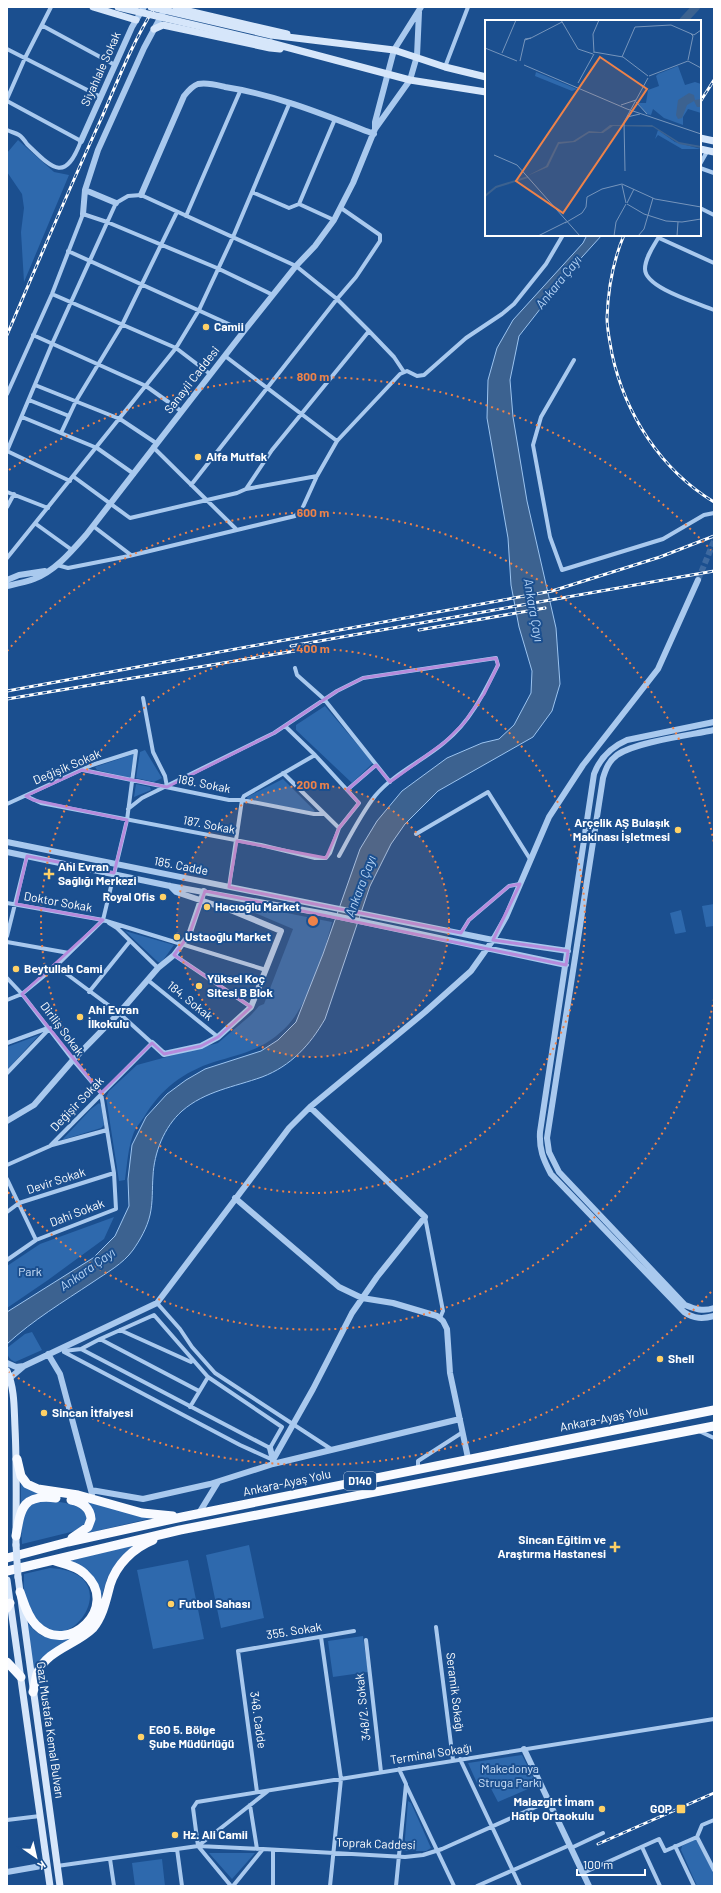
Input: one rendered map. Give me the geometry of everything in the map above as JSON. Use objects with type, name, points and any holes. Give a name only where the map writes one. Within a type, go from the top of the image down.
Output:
[{"type":"highway","name":"Ankara-Ayaş Yolu","points":[[7,1558],[52,1546],[182,1517],[468,1458],[714,1410]]},
{"type":"highway","name":"Ankara-Ayaş Yolu","points":[[7,1571],[180,1530],[714,1426]]},
{"type":"highway","points":[[17,1459],[21,1476],[27,1484],[38,1489],[92,1495],[142,1513],[182,1517]]},
{"type":"highway","points":[[16,1540],[22,1510],[25,1503],[31,1499],[45,1497],[82,1503],[91,1513],[88,1527],[78,1535],[52,1546]]},
{"type":"highway","points":[[33,1692],[37,1674],[41,1666],[51,1656],[87,1632],[99,1619],[110,1583],[120,1564],[141,1546],[180,1530]]},
{"type":"highway","points":[[20,1592],[29,1615],[36,1625],[48,1633],[63,1635],[72,1634],[88,1624],[94,1615],[97,1603],[96,1592],[92,1582],[85,1573],[73,1566],[53,1561]]},
{"type":"highway","points":[[7,1662],[21,1677]]},
{"type":"main road","points":[[93,7],[271,43],[410,80],[485,92]]},
{"type":"main road","points":[[117,11],[126,13],[128,7]]},
{"type":"main road","points":[[151,7],[271,35],[394,50],[417,56],[445,67],[485,77]]},
{"type":"main road","points":[[176,7],[283,32],[300,39]]},
{"type":"main road","points":[[184,10],[175,10],[173,17],[175,22],[186,30]]},
{"type":"main road","points":[[117,11],[136,20]]},
{"type":"main road","points":[[154,29],[163,25],[270,48],[299,50]]},
{"type":"main road","points":[[701,138],[714,141]]},
{"type":"main road","points":[[701,149],[711,151]]},
{"type":"main road","name":"Gazi Mustafa Kemal Bulvarı","points":[[7,1371],[13,1394],[17,1459],[16,1540],[18,1577],[60,1886]]},
{"type":"main road","name":"Gazi Mustafa Kemal Bulvarı","points":[[7,1580],[9,1606],[21,1677],[50,1886]]},
{"type":"street","points":[[7,130],[18,134],[46,162],[58,168],[65,167],[70,162],[81,140],[7,100],[25,58],[43,26],[51,7]]},
{"type":"street","name":"Siyahlale Sokak","points":[[81,140],[115,64],[136,20],[144,7]]},
{"type":"street","points":[[7,394],[52,294],[83,214],[85,190],[98,150],[144,48],[166,7]]},
{"type":"street","points":[[445,67],[468,7]]},
{"type":"street","points":[[394,50],[420,9]]},
{"type":"street","points":[[417,56],[420,9]]},
{"type":"street","points":[[43,26],[115,64]]},
{"type":"street","points":[[7,49],[101,97]]},
{"type":"street","name":"Sanayii Caddesi","points":[[374,131],[394,50]]},
{"type":"street","name":"Sanayii Caddesi","points":[[7,586],[35,579],[57,565],[72,550],[134,474],[244,331],[296,266],[315,246],[342,208],[374,131],[410,80],[417,56]]},
{"type":"street","points":[[141,195],[187,91],[193,86],[205,84],[241,89],[290,102],[335,119],[374,131]]},
{"type":"street","points":[[186,216],[241,89]]},
{"type":"street","points":[[7,558],[74,477],[176,348],[199,310],[233,236],[290,102]]},
{"type":"street","points":[[300,204],[335,119]]},
{"type":"street","points":[[701,163],[711,151]]},
{"type":"street","points":[[701,168],[714,173]]},
{"type":"street","points":[[85,190],[116,203]]},
{"type":"street","points":[[252,192],[289,208],[300,204],[334,220]]},
{"type":"street","points":[[70,481],[7,451],[52,344],[72,303],[89,261],[116,203],[128,196],[141,195],[296,266],[337,299],[394,357],[404,372],[417,376],[424,375],[466,338],[509,309],[525,292],[546,264],[562,236]]},
{"type":"street","points":[[191,485],[337,299],[356,277],[380,241],[380,235],[342,208]]},
{"type":"street","points":[[701,208],[714,215]]},
{"type":"street","points":[[61,433],[76,402],[122,325],[177,212]]},
{"type":"street","points":[[83,214],[107,222],[217,268],[274,295]]},
{"type":"street","points":[[714,263],[659,236],[645,267],[646,273],[659,288],[714,310]]},
{"type":"street","points":[[68,251],[244,331]]},
{"type":"street","points":[[52,294],[176,348],[210,374]]},
{"type":"street","points":[[246,489],[272,450],[369,331]]},
{"type":"street","points":[[33,335],[146,386],[181,412]]},
{"type":"street","points":[[225,356],[337,442]]},
{"type":"street","points":[[574,360],[541,417],[532,445],[550,537],[562,570],[663,539],[704,515],[714,513]]},
{"type":"street","points":[[57,565],[68,568],[131,555],[295,516],[299,513],[309,497],[317,476],[337,442],[404,372]]},
{"type":"street","points":[[35,385],[120,419],[155,445],[191,485],[236,530]]},
{"type":"street","points":[[29,400],[69,416]]},
{"type":"street","points":[[22,417],[97,448],[134,474]]},
{"type":"street","points":[[74,477],[130,518],[205,499],[237,493],[246,489],[317,476]]},
{"type":"street","points":[[7,492],[48,508]]},
{"type":"street","points":[[7,508],[14,494]]},
{"type":"street","points":[[36,524],[72,550]]},
{"type":"street","points":[[93,526],[131,555]]},
{"type":"street","name":"Sanayii Caddesi","points":[[7,580],[36,572],[47,571]]},
{"type":"street","points":[[10,1378],[24,1366],[48,1354],[61,1350],[157,1303],[289,1128],[310,1107],[450,991],[471,971],[493,940],[506,917],[548,817],[583,765],[658,669],[698,580]]},
{"type":"street","points":[[128,809],[142,798],[274,733],[337,690],[363,678],[496,658],[498,665],[484,694],[464,723],[445,742],[390,782],[376,795],[355,827],[339,856]]},
{"type":"street","points":[[295,668],[297,675],[324,699],[390,782]]},
{"type":"street","points":[[143,698],[153,752],[164,776],[167,787]]},
{"type":"street","points":[[714,722],[627,740],[616,745],[599,762],[590,788],[539,1147],[543,1161],[551,1174],[684,1312],[690,1316],[704,1318],[714,1316]]},
{"type":"street","points":[[285,726],[315,755],[347,790],[376,765]]},
{"type":"street","points":[[714,730],[633,747],[618,754],[608,764],[603,778],[547,1138],[549,1152],[559,1172],[685,1305],[695,1309],[705,1310],[714,1308]]},
{"type":"street","name":"Değişik Sokak","points":[[7,804],[82,770],[136,751],[133,781]]},
{"type":"street","points":[[229,886],[242,800],[244,796],[315,755]]},
{"type":"street","name":"188. Sokak","points":[[82,770],[229,800],[242,800],[314,814],[324,814]]},
{"type":"street","points":[[283,773],[340,828]]},
{"type":"street","points":[[7,1000],[22,994],[56,966],[103,920],[127,820],[133,781]]},
{"type":"street","name":"187. Sokak","points":[[26,796],[41,803],[237,841],[315,858],[326,858],[330,853],[340,828],[359,803],[347,790]]},
{"type":"street","points":[[416,834],[488,792],[530,859]]},
{"type":"street","name":"185. Cadde","points":[[7,842],[229,886],[327,911]]},
{"type":"street","name":"185. Cadde","points":[[7,852],[114,873],[170,886],[327,911]]},
{"type":"street","points":[[7,936],[28,856]]},
{"type":"street","points":[[461,933],[469,920],[509,886],[520,884]]},
{"type":"street","points":[[56,966],[119,1013],[164,1054],[202,1046],[218,1037],[250,1007],[281,930],[202,899],[176,892],[170,886]]},
{"type":"street","points":[[7,1120],[34,1105],[73,1060],[149,981],[158,968],[174,955],[184,944],[204,891]]},
{"type":"street","name":"Doktor Sokak","points":[[7,903],[103,920],[266,970]]},
{"type":"street","points":[[327,911],[368,915],[493,940],[568,951]]},
{"type":"street","points":[[327,911],[366,922],[566,965]]},
{"type":"street","points":[[103,920],[117,928],[158,968]]},
{"type":"street","points":[[89,992],[130,941]]},
{"type":"street","points":[[7,942],[69,953]]},
{"type":"street","points":[[174,955],[250,1007]]},
{"type":"street","name":"Diriliş Sokak","points":[[7,978],[50,1028],[73,1060],[101,1093]]},
{"type":"street","name":"184. Sokak","points":[[149,981],[218,1037]]},
{"type":"street","points":[[7,1043],[50,1028]]},
{"type":"street","points":[[7,1073],[50,1028]]},
{"type":"street","name":"Değişir Sokak","points":[[7,1165],[50,1146],[152,1043]]},
{"type":"street","name":"Dahi Sokak","points":[[7,1260],[36,1240],[116,1209],[114,1173],[101,1093]]},
{"type":"street","points":[[310,1107],[425,1217],[443,1311],[440,1318]]},
{"type":"street","points":[[50,1146],[108,1130]]},
{"type":"street","name":"Devir Sokak","points":[[7,1212],[19,1203],[114,1173]]},
{"type":"street","points":[[7,1180],[36,1240]]},
{"type":"street","points":[[235,1198],[332,1283],[362,1298],[393,1303],[440,1318],[447,1329],[450,1373],[468,1458]]},
{"type":"street","points":[[273,1462],[352,1313],[425,1217]]},
{"type":"street","points":[[157,1303],[180,1329],[192,1347],[215,1372],[331,1449]]},
{"type":"street","points":[[61,1350],[81,1349],[154,1315],[194,1363],[208,1377],[282,1427],[270,1448],[273,1462]]},
{"type":"street","points":[[120,1330],[194,1363]]},
{"type":"street","points":[[100,1339],[199,1391]]},
{"type":"street","points":[[81,1349],[270,1448]]},
{"type":"street","points":[[61,1350],[273,1462]]},
{"type":"street","points":[[48,1354],[60,1374],[92,1495],[143,1499],[218,1482],[273,1462],[460,1419]]},
{"type":"street","points":[[7,1363],[16,1367],[24,1366]]},
{"type":"street","points":[[190,1407],[208,1377]]},
{"type":"street","points":[[695,1429],[714,1438]]},
{"type":"street","points":[[418,1469],[418,1461],[463,1432]]},
{"type":"street","points":[[199,1514],[218,1482]]},
{"type":"street","name":"Seramik Sokağı","points":[[436,1627],[453,1760]]},
{"type":"street","name":"355. Sokak","points":[[238,1651],[354,1631]]},
{"type":"street","points":[[321,1637],[341,1779],[330,1886]]},
{"type":"street","name":"348/2. Sokak","points":[[366,1640],[381,1772]]},
{"type":"street","name":"348. Cadde","points":[[238,1651],[257,1792]]},
{"type":"street","name":"Terminal Sokağı","points":[[198,1846],[194,1804],[197,1802],[714,1719]]},
{"type":"street","points":[[524,1749],[589,1886]]},
{"type":"street","points":[[460,1759],[520,1886]]},
{"type":"street","points":[[399,1769],[454,1886]]},
{"type":"street","points":[[396,1886],[406,1784]]},
{"type":"street","points":[[263,1849],[232,1886],[198,1846],[268,1790]]},
{"type":"street","name":"Toprak Caddesi","points":[[57,1866],[198,1846],[419,1856],[437,1852],[549,1801]]},
{"type":"street","points":[[250,1805],[258,1849]]},
{"type":"street","points":[[7,1820],[40,1816]]},
{"type":"street","points":[[583,1873],[659,1839],[665,1851],[697,1837],[702,1825],[714,1820]]},
{"type":"street","points":[[477,1886],[603,1833]]},
{"type":"street","points":[[697,1837],[714,1870]]},
{"type":"street","points":[[676,1846],[692,1885]]},
{"type":"street","points":[[642,1847],[660,1886]]},
{"type":"street","points":[[177,1849],[182,1886]]},
{"type":"street","points":[[273,1850],[273,1886]]},
{"type":"street","points":[[110,1859],[114,1886]]},
{"type":"street","points":[[7,1872],[47,1865]]},
{"type":"highlighted area","points":[[496,658],[498,665],[484,694],[464,723],[445,742],[390,782],[376,765],[347,790],[359,803],[339,828],[326,858],[237,841],[229,887],[461,933],[469,920],[509,886],[520,884],[493,940],[568,951],[566,965],[205,891],[189,935],[174,955],[251,1007],[218,1037],[201,1046],[164,1054],[152,1043],[101,1093],[22,994],[103,920],[16,904],[27,856],[114,873],[127,820],[33,800],[26,796],[82,770],[167,787],[274,733],[337,691],[363,678]]},
{"type":"green space","points":[[18,140],[54,172],[69,175],[24,282],[21,232],[24,208],[22,194],[7,172],[7,153]]},
{"type":"green space","points":[[325,706],[373,763],[352,783],[296,730],[296,725]]},
{"type":"green space","points":[[145,750],[162,778],[154,782],[136,778],[140,752]]},
{"type":"green space","points":[[134,754],[130,778],[97,770],[95,767]]},
{"type":"green space","points":[[283,779],[315,812],[248,800],[247,797]]},
{"type":"green space","points":[[136,784],[150,787],[151,790],[134,797]]},
{"type":"green space","points":[[237,903],[332,922],[319,965],[307,996],[291,1022],[274,1038],[250,1051],[214,1062],[192,1071],[165,1090],[135,1130],[129,1150],[125,1180],[119,1181],[106,1097],[109,1091],[137,1065],[218,1043],[251,1015],[259,1006],[264,1004],[293,929],[246,909]]},
{"type":"green space","points":[[714,904],[714,926],[706,927],[702,906]]},
{"type":"green space","points":[[681,910],[686,932],[675,934],[670,913]]},
{"type":"green space","points":[[125,931],[174,945],[161,963],[158,962]]},
{"type":"green space","points":[[39,1035],[7,1070],[7,1047]]},
{"type":"green space","points":[[99,1103],[101,1105],[104,1125],[101,1128],[62,1140],[91,1109]]},
{"type":"green space","name":"Park","points":[[114,1217],[104,1239],[7,1308],[7,1266],[40,1244]]},
{"type":"green space","points":[[32,1332],[42,1350],[15,1362],[11,1360],[8,1355],[7,1348],[25,1334]]},
{"type":"green space","points":[[21,1483],[42,1493],[28,1497],[21,1503]]},
{"type":"green space","points":[[40,1500],[66,1503],[78,1507],[87,1515],[85,1524],[75,1531],[22,1544],[21,1523],[24,1513],[28,1508]]},
{"type":"green space","points":[[85,1500],[152,1518],[88,1533],[92,1528],[92,1509]]},
{"type":"green space","points":[[135,1545],[118,1561],[108,1576],[96,1614],[96,1592],[66,1561]]},
{"type":"green space","name":"Futbol Sahası","points":[[249,1545],[264,1618],[221,1628],[206,1555]]},
{"type":"green space","name":"Futbol Sahası","points":[[188,1560],[204,1639],[153,1649],[137,1570]]},
{"type":"green space","points":[[50,1568],[75,1573],[87,1585],[90,1599],[85,1614],[74,1626],[61,1632],[47,1629],[34,1615],[24,1596],[24,1574]]},
{"type":"green space","points":[[26,1621],[32,1628],[44,1637],[57,1638],[80,1632],[50,1652],[33,1673]]},
{"type":"green space","points":[[363,1636],[368,1672],[333,1677],[328,1641]]},
{"type":"green space","name":"Makedonya Struga Parkı","points":[[522,1755],[537,1785],[498,1802],[486,1779],[477,1783],[468,1763]]},
{"type":"green space","points":[[408,1801],[411,1803],[431,1848],[426,1851],[404,1851]]},
{"type":"green space","points":[[696,1839],[714,1874],[714,1886],[697,1886],[681,1850],[682,1846]]},
{"type":"green space","points":[[209,1853],[255,1853],[232,1879]]},
{"type":"green space","points":[[162,1859],[165,1886],[135,1886],[132,1863]]},
{"type":"water","points":[[586,236],[601,236],[573,267],[519,336],[510,380],[513,417],[527,501],[556,628],[560,684],[552,711],[533,737],[438,791],[405,824],[391,844],[370,886],[325,1019],[313,1037],[299,1054],[282,1067],[262,1077],[210,1094],[191,1104],[176,1117],[165,1133],[155,1158],[150,1215],[143,1234],[133,1250],[114,1268],[59,1304],[7,1344],[7,1312],[93,1258],[115,1236],[129,1206],[128,1179],[132,1145],[146,1117],[167,1094],[186,1080],[205,1069],[261,1051],[278,1040],[296,1022],[323,954],[360,849],[377,821],[402,791],[447,758],[482,743],[499,739],[514,725],[531,693],[532,671],[519,627],[511,585],[508,538],[487,418],[488,380],[497,348],[513,320],[583,243]]},
{"type":"waterway","name":"Ankara Çayı","points":[[684,20],[696,7]]},
{"type":"tunnel","points":[[698,580],[714,541]]},
{"type":"railway","points":[[7,335],[126,61],[155,7]]},
{"type":"railway","points":[[701,100],[714,80]]},
{"type":"railway","points":[[624,236],[612,275],[607,318],[612,354],[618,376],[636,419],[662,457],[695,489],[714,502]]},
{"type":"railway","points":[[7,691],[552,591],[660,557],[714,536]]},
{"type":"railway","points":[[291,646],[714,571]]},
{"type":"railway","points":[[419,630],[545,608]]},
{"type":"railway","points":[[7,699],[301,650]]},
{"type":"railway","points":[[598,1844],[714,1793]]},
{"type":"place","name":"Camii","points":[[206,327]]},
{"type":"place","name":"Alfa Mutfak","points":[[198,457]]},
{"type":"place","name":"Arçelik AŞ Bulaşık Makinası İşletmesi","points":[[678,830]]},
{"type":"place","name":"Ahi Evran Sağlığı Merkezi","points":[[49,874]]},
{"type":"place","name":"Royal Ofis","points":[[163,897]]},
{"type":"place","name":"Hacıoğlu Market","points":[[207,907]]},
{"type":"place","name":"Ustaoğlu Market","points":[[177,937]]},
{"type":"place","name":"Beytullah Cami","points":[[16,969]]},
{"type":"place","name":"Yüksel Koç Sitesi B Blok","points":[[199,986]]},
{"type":"place","name":"Ahi Evran İlkokulu","points":[[80,1017]]},
{"type":"place","name":"Shell","points":[[660,1359]]},
{"type":"place","name":"Sincan İtfaiyesi","points":[[44,1413]]},
{"type":"place","name":"Sincan Eğitim ve Araştırma Hastanesi","points":[[615,1547]]},
{"type":"place","name":"Futbol Sahası","points":[[171,1604]]},
{"type":"place","name":"EGO 5. Bölge Şube Müdürlüğü","points":[[141,1737]]},
{"type":"place","name":"Malazgirt İmam Hatip Ortaokulu","points":[[602,1809]]},
{"type":"place","name":"GOP","points":[[681,1809]]},
{"type":"place","name":"Hz. Ali Camii","points":[[175,1835]]}]
